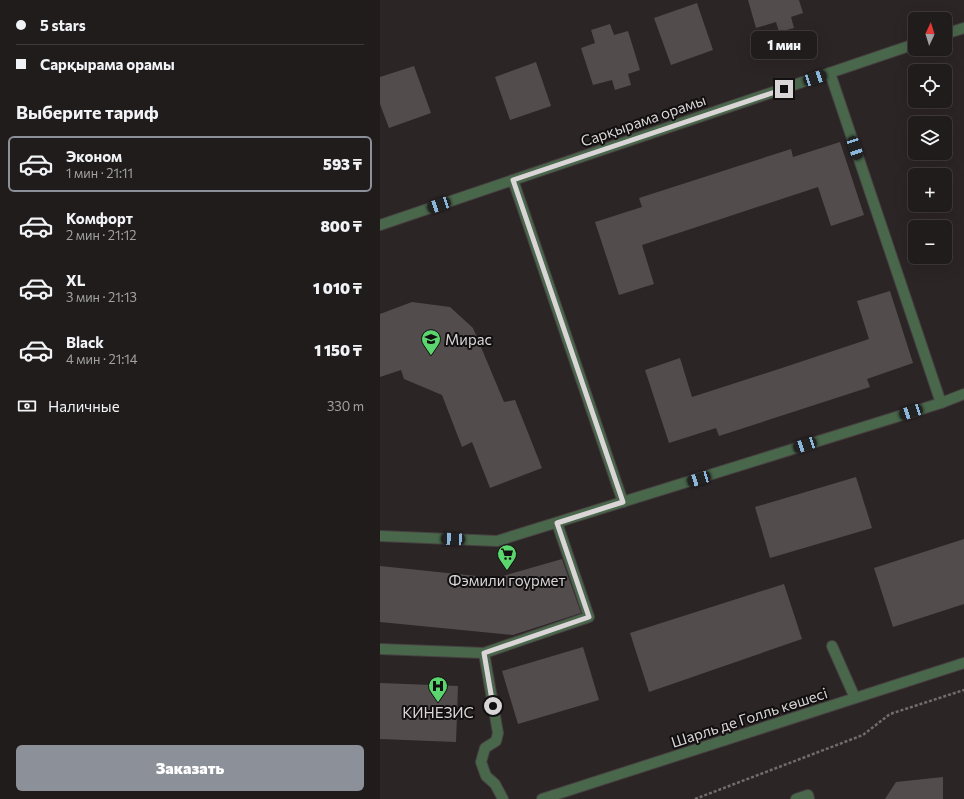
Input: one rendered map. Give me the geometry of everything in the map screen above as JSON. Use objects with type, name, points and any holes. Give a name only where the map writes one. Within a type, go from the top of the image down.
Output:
[{"type":"street","points":[[952,32],[964,28]]},
{"type":"street","name":"Сарқырама орамы","points":[[380,225],[908,46]]},
{"type":"street","points":[[830,73],[941,403]]},
{"type":"street","points":[[513,180],[623,502]]},
{"type":"street","points":[[380,536],[497,542],[941,403],[964,394]]},
{"type":"street","points":[[380,649],[484,653],[589,617],[557,523]]},
{"type":"street","points":[[832,646],[854,698]]},
{"type":"street","points":[[484,653],[498,733],[496,741],[485,748],[481,762],[486,776],[495,784],[503,799]]},
{"type":"street","name":"Шарль де Голль көшесі","points":[[542,799],[964,663]]},
{"type":"street","points":[[796,799],[808,795],[809,799]]},
{"type":"path","points":[[695,799],[863,735],[890,714],[964,690]]},
{"type":"building","points":[[748,0],[799,0],[803,13],[791,17],[794,28],[779,32],[776,22],[756,28]]},
{"type":"building","points":[[697,3],[713,50],[671,65],[654,18]]},
{"type":"building","points":[[610,24],[614,35],[628,31],[640,70],[628,74],[631,85],[615,90],[612,80],[593,85],[581,48],[595,43],[591,30]]},
{"type":"building","points":[[536,62],[551,106],[510,120],[495,77]]},
{"type":"building","points":[[414,66],[431,113],[389,128],[380,104],[380,77]]},
{"type":"building","points":[[840,142],[864,215],[831,226],[818,187],[642,245],[654,284],[619,295],[595,222],[642,207],[639,198],[791,149],[793,157]]},
{"type":"building","points":[[890,291],[913,363],[867,379],[870,387],[719,436],[716,428],[669,443],[645,370],[680,358],[692,397],[869,339],[857,301]]},
{"type":"building","points":[[412,302],[450,307],[473,328],[504,402],[515,400],[542,468],[490,488],[472,442],[462,447],[442,395],[404,379],[401,370],[380,377],[380,314]]},
{"type":"building","points":[[856,477],[872,528],[770,558],[755,507]]},
{"type":"building","points":[[964,539],[964,604],[893,627],[874,568]]},
{"type":"building","points":[[562,559],[581,613],[513,635],[380,622],[380,566],[496,578]]},
{"type":"building","points":[[784,584],[802,639],[649,692],[630,633]]},
{"type":"building","points":[[583,647],[599,700],[518,724],[502,671]]},
{"type":"building","points":[[380,683],[458,686],[456,742],[380,739]]},
{"type":"building","points":[[943,777],[943,799],[885,799],[896,782]]},
{"type":"place","name":"Мирас","points":[[431,356]]},
{"type":"place","name":"Фэмили гоурмет","points":[[507,571]]},
{"type":"place","name":"КИНЕЗИС","points":[[438,703]]},
{"type":"route","points":[[493,706],[484,653],[589,617],[557,523],[623,502],[513,180],[784,89]]}]
